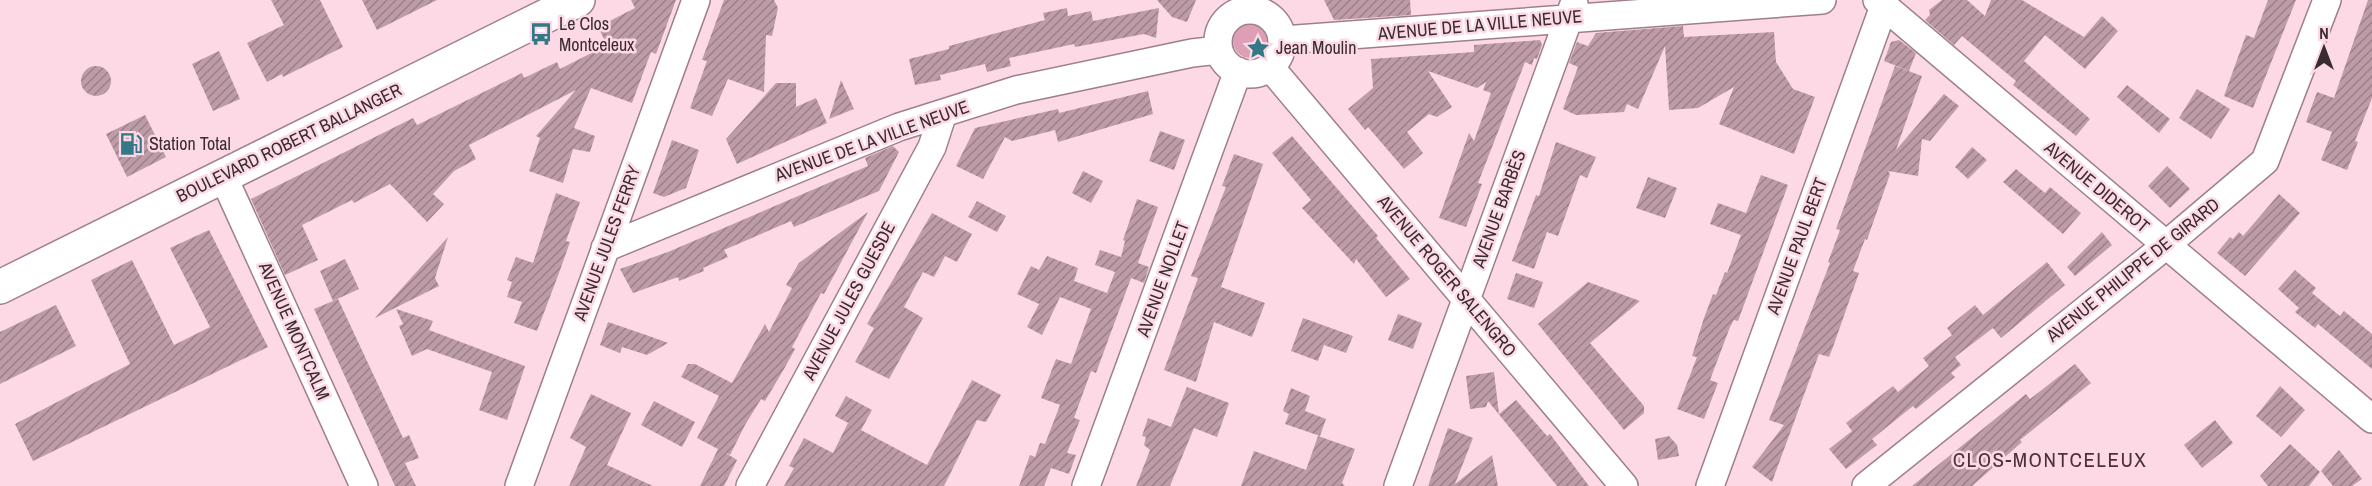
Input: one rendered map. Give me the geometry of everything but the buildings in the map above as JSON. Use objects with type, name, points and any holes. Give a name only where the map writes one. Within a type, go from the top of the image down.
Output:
[{"type":"main road","name":"BOULEVARD ROBERT BALLANGER","points":[[0,287],[578,0]]},
{"type":"street","name":"AVENUE JULES FERRY","points":[[519,486],[696,0]]},
{"type":"street","name":"AVENUE DE LA VILLE NEUVE","points":[[1283,40],[1572,9],[1822,0]]},
{"type":"street","name":"AVENUE PHILIPPE DE GIRARD","points":[[1866,486],[2166,245],[2265,161],[2327,0]]},
{"type":"street","name":"AVENUE DIDEROT","points":[[1881,3],[2372,419]]},
{"type":"street","name":"AVENUE PAUL BERT","points":[[1710,486],[1881,3]]},
{"type":"street","points":[[1265,6],[1277,24],[1283,40],[1277,60],[1270,67],[1255,74],[1238,72],[1230,66],[1219,50],[1222,9],[1246,10],[1265,6]]},
{"type":"street","name":"AVENUE BARBÈS","points":[[1398,486],[1572,9]]},
{"type":"street","name":"AVENUE DE LA VILLE NEUVE","points":[[605,248],[888,131],[943,113],[1016,90],[1192,52],[1219,50]]},
{"type":"street","name":"AVENUE ROGER SALENGRO","points":[[1270,67],[1453,280],[1466,300],[1624,486]]},
{"type":"street","name":"AVENUE NOLLET","points":[[1086,486],[1238,72]]},
{"type":"street","name":"AVENUE JULES GUESDE","points":[[750,486],[932,147],[943,113]]},
{"type":"street","name":"AVENUE MONTCALM","points":[[223,176],[364,486]]},
{"type":"shaded area","points":[[1250,24],[1262,29],[1267,41],[1262,53],[1250,58],[1238,53],[1233,41],[1238,29]]},
{"type":"place","name":"Le Clos Montceleux","points":[[541,34]]},
{"type":"place","name":"Jean Moulin","points":[[1258,48]]},
{"type":"place","name":"Station Total","points":[[131,144]]},
{"type":"district","name":"CLOS-MONTCELEUX","points":[[2050,460]]}]
